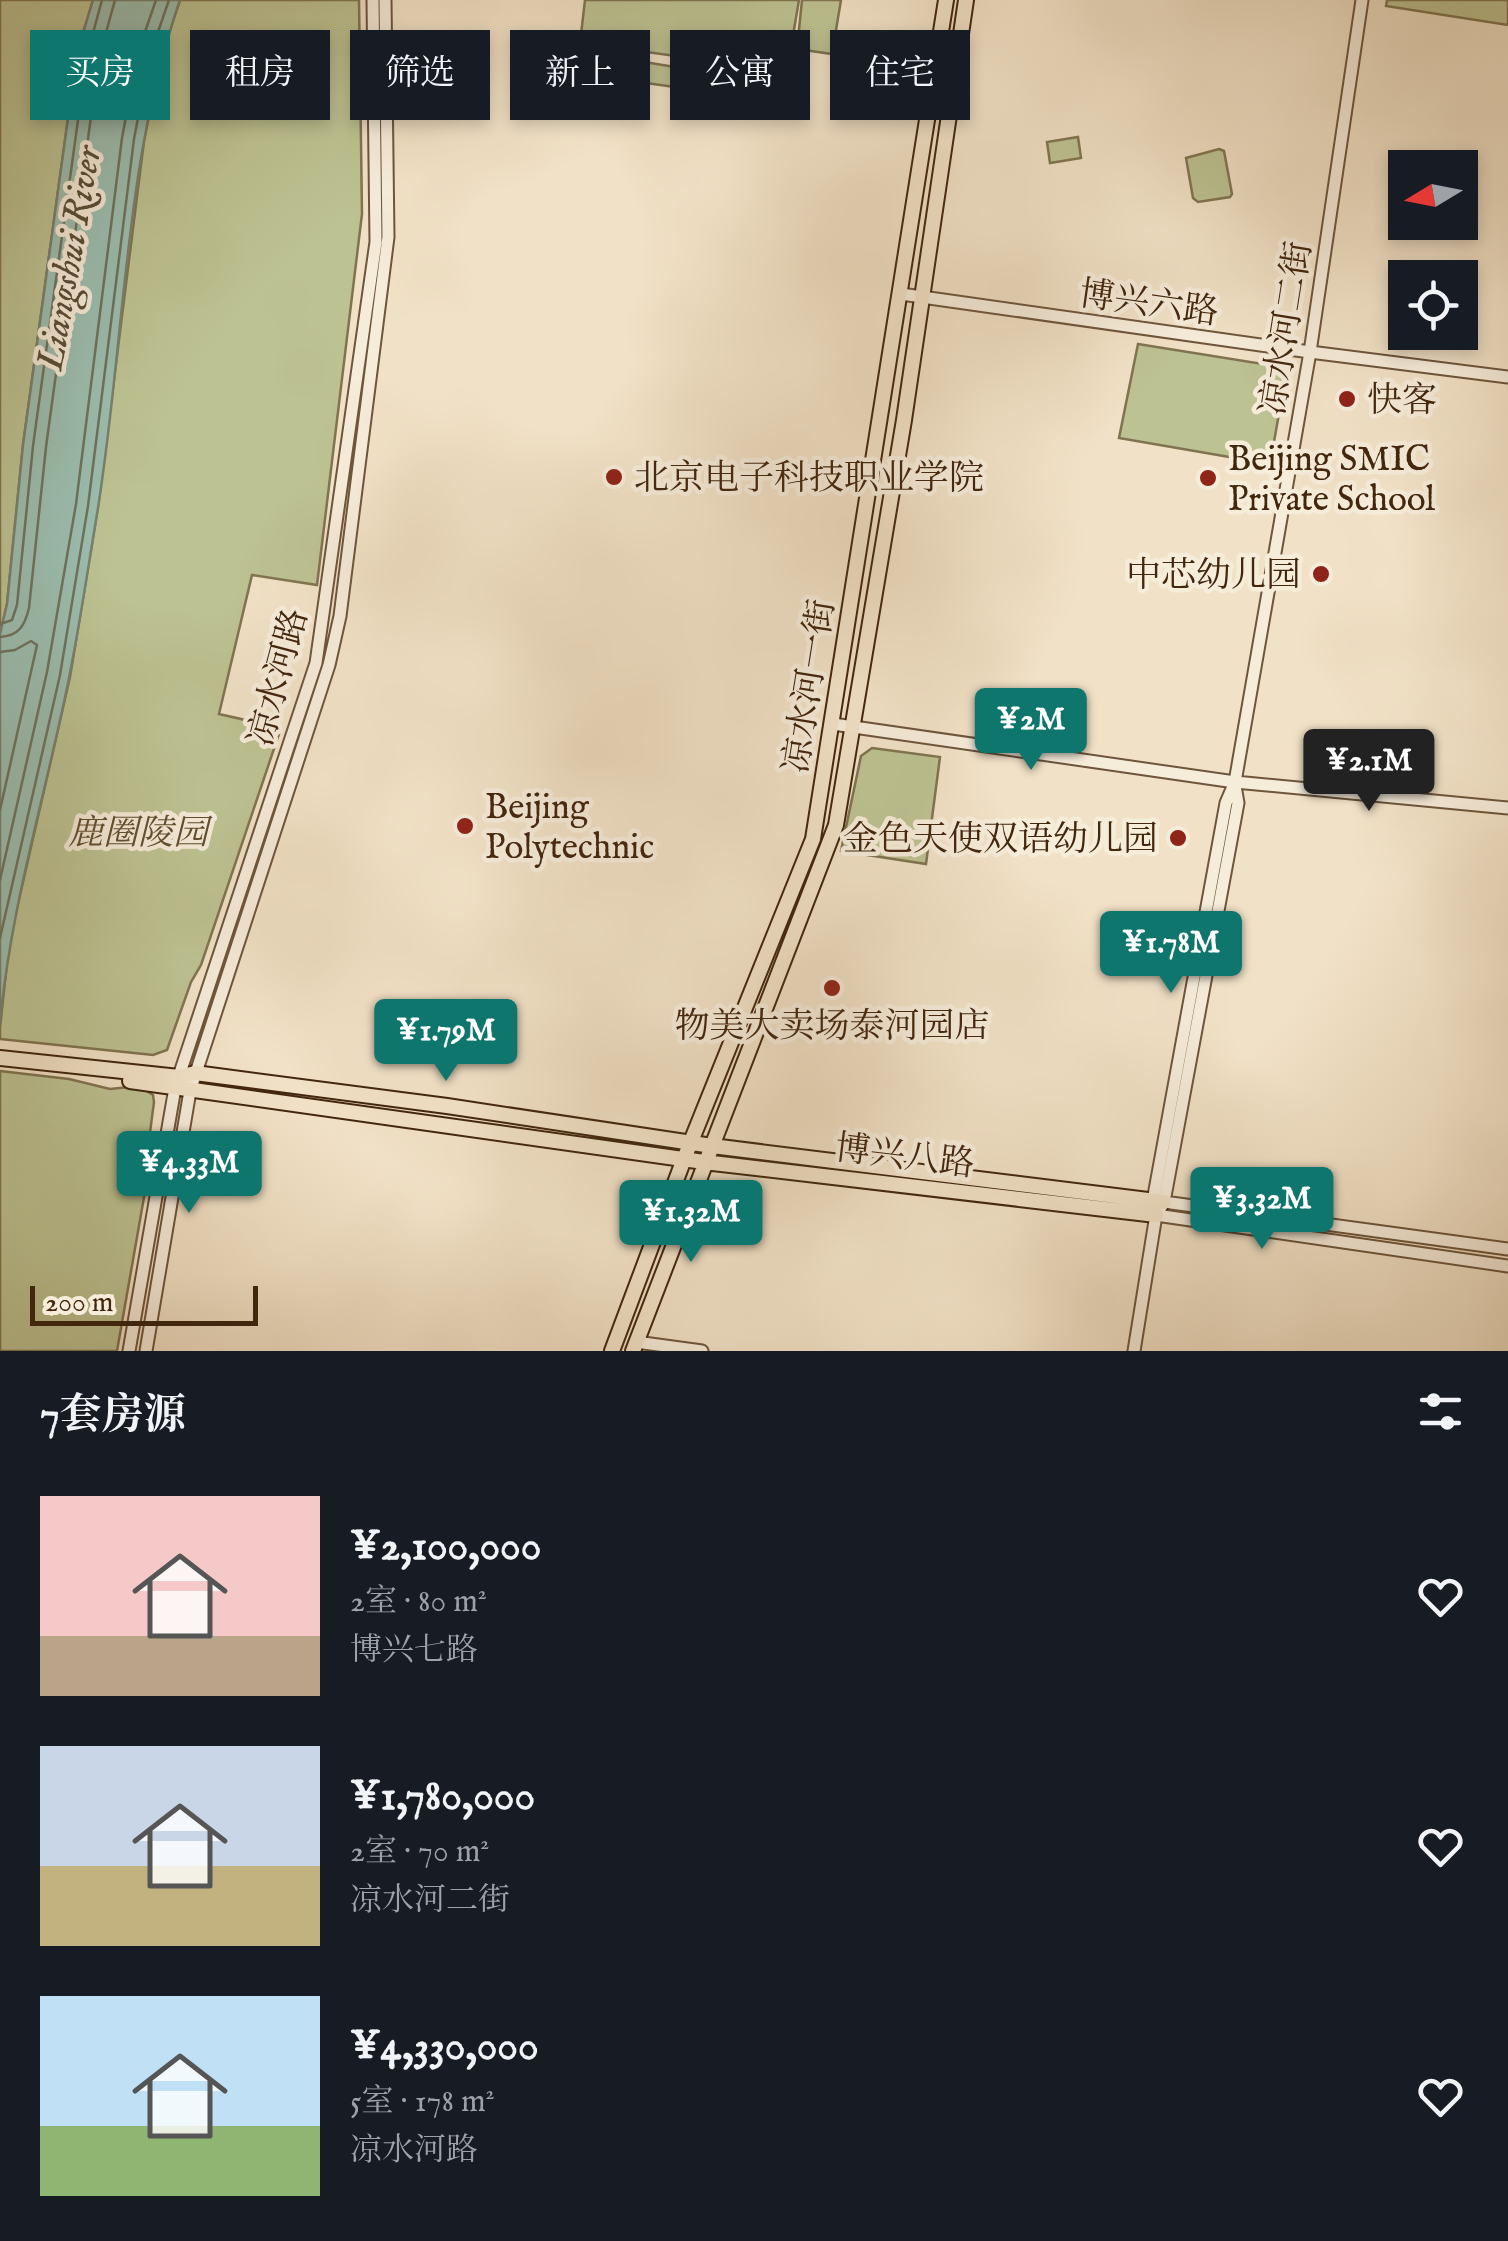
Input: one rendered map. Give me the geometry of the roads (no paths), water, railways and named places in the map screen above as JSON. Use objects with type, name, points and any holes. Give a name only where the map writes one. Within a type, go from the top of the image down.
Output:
[{"type":"main road","name":"凉水河一街","points":[[612,1351],[684,1159],[813,838],[946,0]]},
{"type":"main road","name":"凉水河一街","points":[[634,1346],[828,850],[846,768],[904,420],[966,0]]},
{"type":"main road","points":[[826,762],[838,759],[846,768]]},
{"type":"main road","points":[[8,1063],[181,1086]]},
{"type":"main road","name":"博兴八路","points":[[181,1086],[195,1073],[1158,1206]]},
{"type":"main road","name":"博兴八路","points":[[181,1086],[704,1162],[1158,1206]]},
{"type":"street","name":"凉水河路","points":[[129,1351],[181,1086],[316,663],[376,242],[373,0]]},
{"type":"street","name":"凉水河路","points":[[195,1073],[329,665],[340,616],[388,237],[385,0]]},
{"type":"street","name":"凉水河二街","points":[[1134,1351],[1158,1206],[1238,803],[1235,782],[1310,352],[1362,0]]},
{"type":"street","name":"博兴六路","points":[[901,294],[1508,377]]},
{"type":"street","points":[[834,724],[1235,782],[1508,808]]},
{"type":"street","name":"凉水河路","points":[[146,1351],[181,1086]]},
{"type":"street","name":"博兴八路","points":[[1158,1206],[1508,1249]]},
{"type":"street","name":"博兴八路","points":[[1158,1206],[1508,1266]]},
{"type":"street","points":[[634,1346],[702,1351]]},
{"type":"water","points":[[93,0],[180,0],[170,33],[84,30]]},
{"type":"water","name":"Liangshui River","points":[[68,120],[148,120],[84,596],[20,894],[0,1025],[0,634],[7,604],[23,445]]},
{"type":"place","name":"快客","points":[[1347,399]]},
{"type":"place","name":"北京电子科技职业学院","points":[[614,477]]},
{"type":"place","name":"Beijing SMIC Private School","points":[[1208,478]]},
{"type":"place","name":"中芯幼儿园","points":[[1321,574]]},
{"type":"place","name":"Beijing Polytechnic","points":[[465,826]]},
{"type":"place","name":"金色天使双语幼儿园","points":[[1178,838]]},
{"type":"place","name":"物美大卖场泰河园店","points":[[832,988]]},
{"type":"park label","name":"鹿圈陵园","points":[[138,832]]}]
